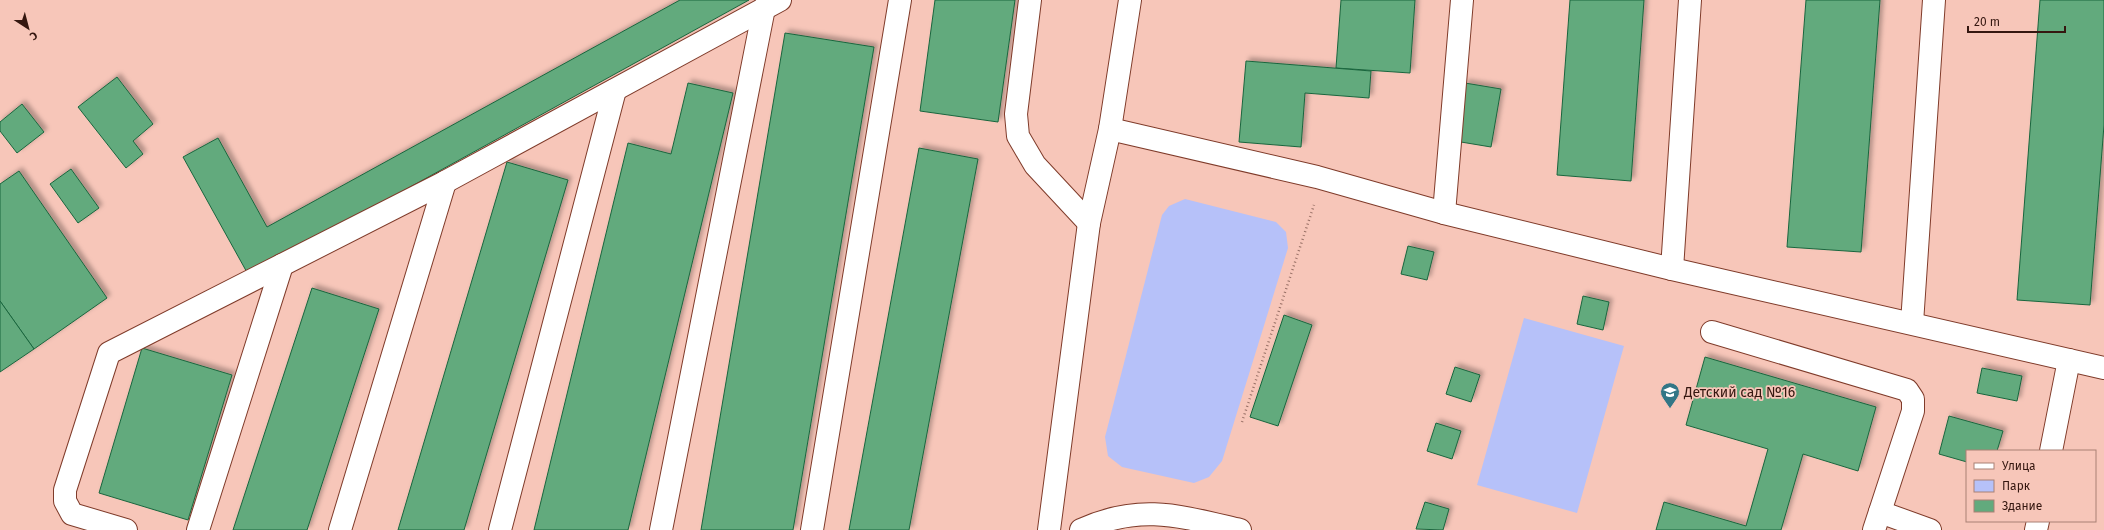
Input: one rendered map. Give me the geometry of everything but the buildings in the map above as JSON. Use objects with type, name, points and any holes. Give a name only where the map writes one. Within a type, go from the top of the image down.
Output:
[{"type":"street","points":[[812,530],[900,0]]},
{"type":"street","points":[[1030,0],[1016,114],[1018,136],[1035,165],[1089,223]]},
{"type":"street","points":[[1049,530],[1089,223],[1110,129],[1130,0]]},
{"type":"street","points":[[1444,213],[1462,0]]},
{"type":"street","points":[[1672,269],[1690,0]]},
{"type":"street","points":[[1912,323],[1934,0]]},
{"type":"street","points":[[126,530],[72,514],[65,501],[65,490],[109,353],[445,182],[772,4]]},
{"type":"street","points":[[661,530],[772,4]]},
{"type":"street","points":[[500,530],[615,90]]},
{"type":"street","points":[[1110,129],[1317,176],[1444,213],[1672,269],[2104,368]]},
{"type":"street","points":[[340,530],[445,182]]},
{"type":"street","points":[[198,530],[282,265]]},
{"type":"street","points":[[1712,332],[1907,390],[1913,399],[1912,411],[1877,521],[1930,530]]},
{"type":"street","points":[[2051,450],[2068,360]]},
{"type":"street","points":[[1081,530],[1123,516],[1161,514],[1240,530]]},
{"type":"path","points":[[1242,422],[1311,218],[1316,196],[1317,176]]},
{"type":"green space","points":[[1185,199],[1276,222],[1286,232],[1288,248],[1222,461],[1209,477],[1194,483],[1122,467],[1108,456],[1105,437],[1162,215],[1169,206]]},
{"type":"green space","points":[[1524,318],[1624,346],[1577,513],[1477,485]]},
{"type":"place","name":"Детский сад №16","points":[[1670,409]]}]
